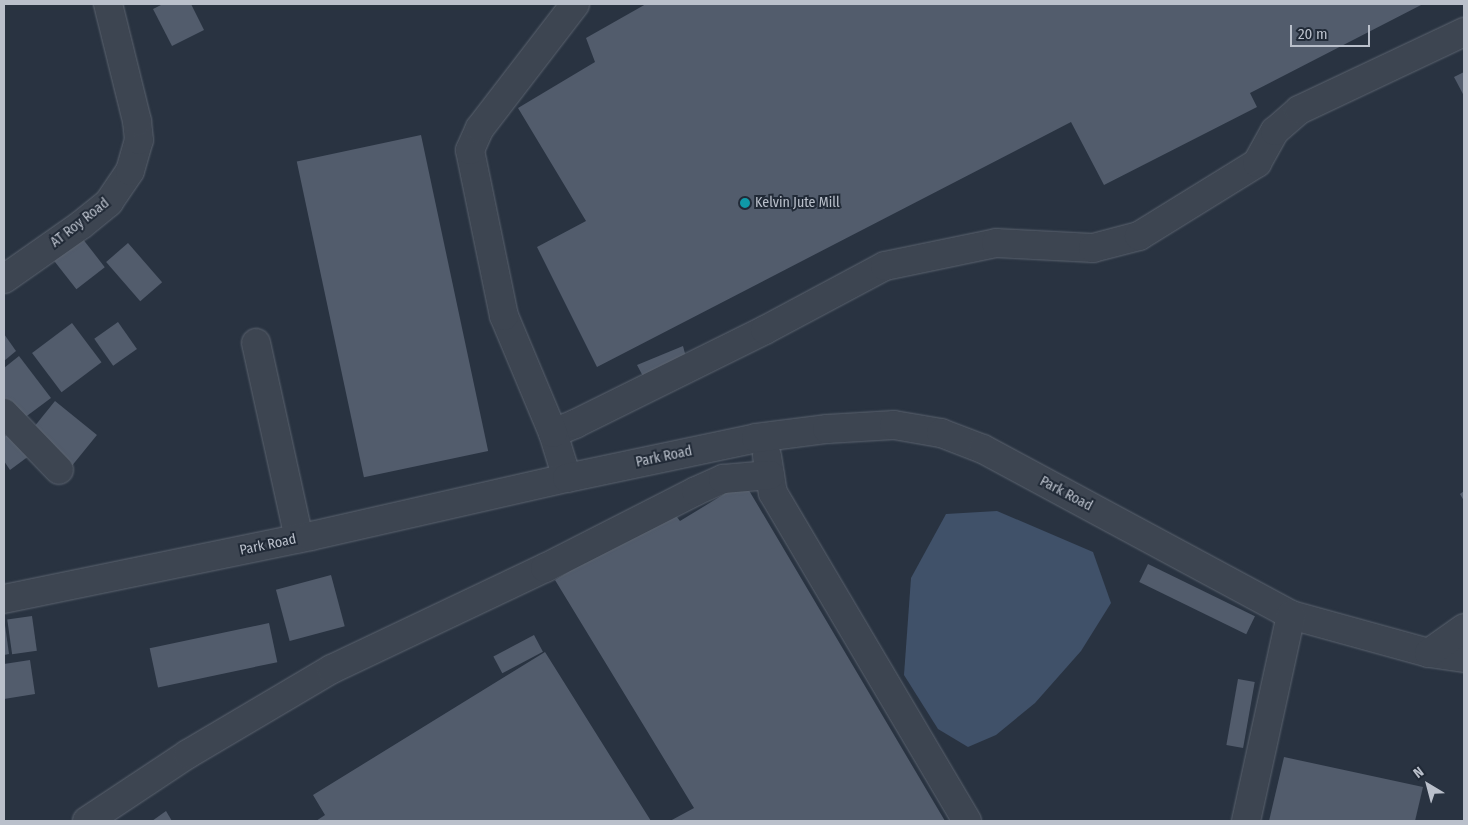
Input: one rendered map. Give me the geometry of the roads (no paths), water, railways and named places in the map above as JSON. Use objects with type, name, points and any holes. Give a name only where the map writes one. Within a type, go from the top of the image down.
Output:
[{"type":"street","name":"AT Roy Road","points":[[4,279],[81,225],[109,202],[130,171],[139,140],[137,121],[108,4]]},
{"type":"street","points":[[567,478],[553,433],[504,316],[470,150],[480,128],[575,4]]},
{"type":"street","points":[[553,433],[575,424],[765,330],[885,266],[996,243],[1093,248],[1140,236],[1257,164],[1275,131],[1299,110],[1464,32]]},
{"type":"street","points":[[256,343],[299,538]]},
{"type":"street","points":[[4,413],[59,470]]},
{"type":"street","name":"Park Road","points":[[4,599],[60,590],[567,478],[764,437],[827,429],[894,425],[941,434],[983,449],[1291,615],[1429,653],[1464,658]]},
{"type":"street","points":[[764,437],[773,493],[967,821]]},
{"type":"street","points":[[87,821],[188,754],[332,669],[545,568],[723,479],[770,475]]},
{"type":"street","points":[[1246,821],[1291,615]]},
{"type":"street","points":[[1429,653],[1464,628]]},
{"type":"water","points":[[997,511],[1093,552],[1111,603],[1081,651],[1035,703],[996,735],[968,747],[938,729],[904,675],[911,578],[946,514]]},
{"type":"place","name":"Kelvin Jute Mill","points":[[745,203]]}]
